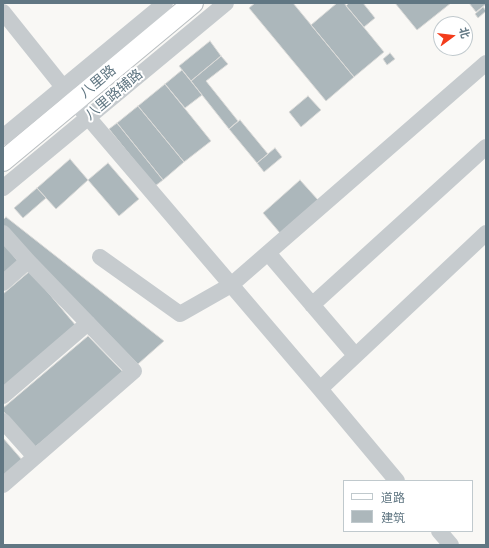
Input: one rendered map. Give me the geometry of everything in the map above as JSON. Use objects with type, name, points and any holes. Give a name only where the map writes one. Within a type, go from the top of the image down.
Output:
[{"type":"main road","name":"八里路","points":[[3,161],[69,95],[176,6]]},
{"type":"street","name":"八里路辅路","points":[[3,188],[226,3]]},
{"type":"street","points":[[3,12],[69,95],[396,480]]},
{"type":"street","points":[[100,257],[180,314],[231,285],[486,63]]},
{"type":"street","points":[[3,137],[69,95]]},
{"type":"street","points":[[312,305],[486,147]]},
{"type":"street","points":[[3,233],[134,371],[3,485]]},
{"type":"street","points":[[320,389],[486,233]]},
{"type":"street","points":[[268,253],[355,355]]},
{"type":"street","points":[[3,283],[28,261]]},
{"type":"street","points":[[3,396],[88,323]]},
{"type":"street","points":[[3,421],[35,457]]},
{"type":"street","points":[[440,532],[450,545]]},
{"type":"building","points":[[255,3],[293,3],[354,77],[326,101],[249,8]]},
{"type":"building","points":[[337,3],[344,3],[384,52],[354,77],[311,25]]},
{"type":"building","points":[[349,3],[363,3],[375,18],[364,27],[346,6]]},
{"type":"building","points":[[395,3],[451,3],[433,16],[417,30]]},
{"type":"building","points":[[469,3],[486,3],[486,4],[476,12]]},
{"type":"building","points":[[483,7],[486,11],[478,18],[475,14]]},
{"type":"building","points":[[210,41],[221,56],[191,81],[179,66]]},
{"type":"building","points":[[390,53],[395,59],[387,65],[383,59]]},
{"type":"building","points":[[221,56],[228,64],[206,81],[238,121],[229,129],[191,81]]},
{"type":"building","points":[[182,70],[202,95],[185,108],[165,84]]},
{"type":"building","points":[[165,84],[211,141],[184,162],[138,106]]},
{"type":"building","points":[[308,96],[321,110],[301,127],[289,112]]},
{"type":"building","points":[[138,106],[184,162],[163,180],[117,123]]},
{"type":"building","points":[[240,120],[268,154],[257,163],[229,129]]},
{"type":"building","points":[[117,123],[163,180],[155,186],[109,129]]},
{"type":"building","points":[[275,148],[282,157],[264,172],[257,163]]},
{"type":"building","points":[[70,159],[88,180],[56,209],[37,188]]},
{"type":"building","points":[[108,163],[139,199],[119,216],[88,180]]},
{"type":"building","points":[[300,180],[318,200],[280,233],[263,213]]},
{"type":"building","points":[[37,188],[46,198],[23,218],[14,208]]},
{"type":"building","points":[[6,217],[164,341],[138,364],[3,228],[3,220]]},
{"type":"building","points":[[3,242],[20,264],[3,277]]},
{"type":"building","points":[[30,271],[77,327],[3,390],[3,294]]},
{"type":"building","points":[[88,336],[124,373],[34,448],[3,411],[3,408]]},
{"type":"building","points":[[3,438],[23,461],[3,477]]}]
